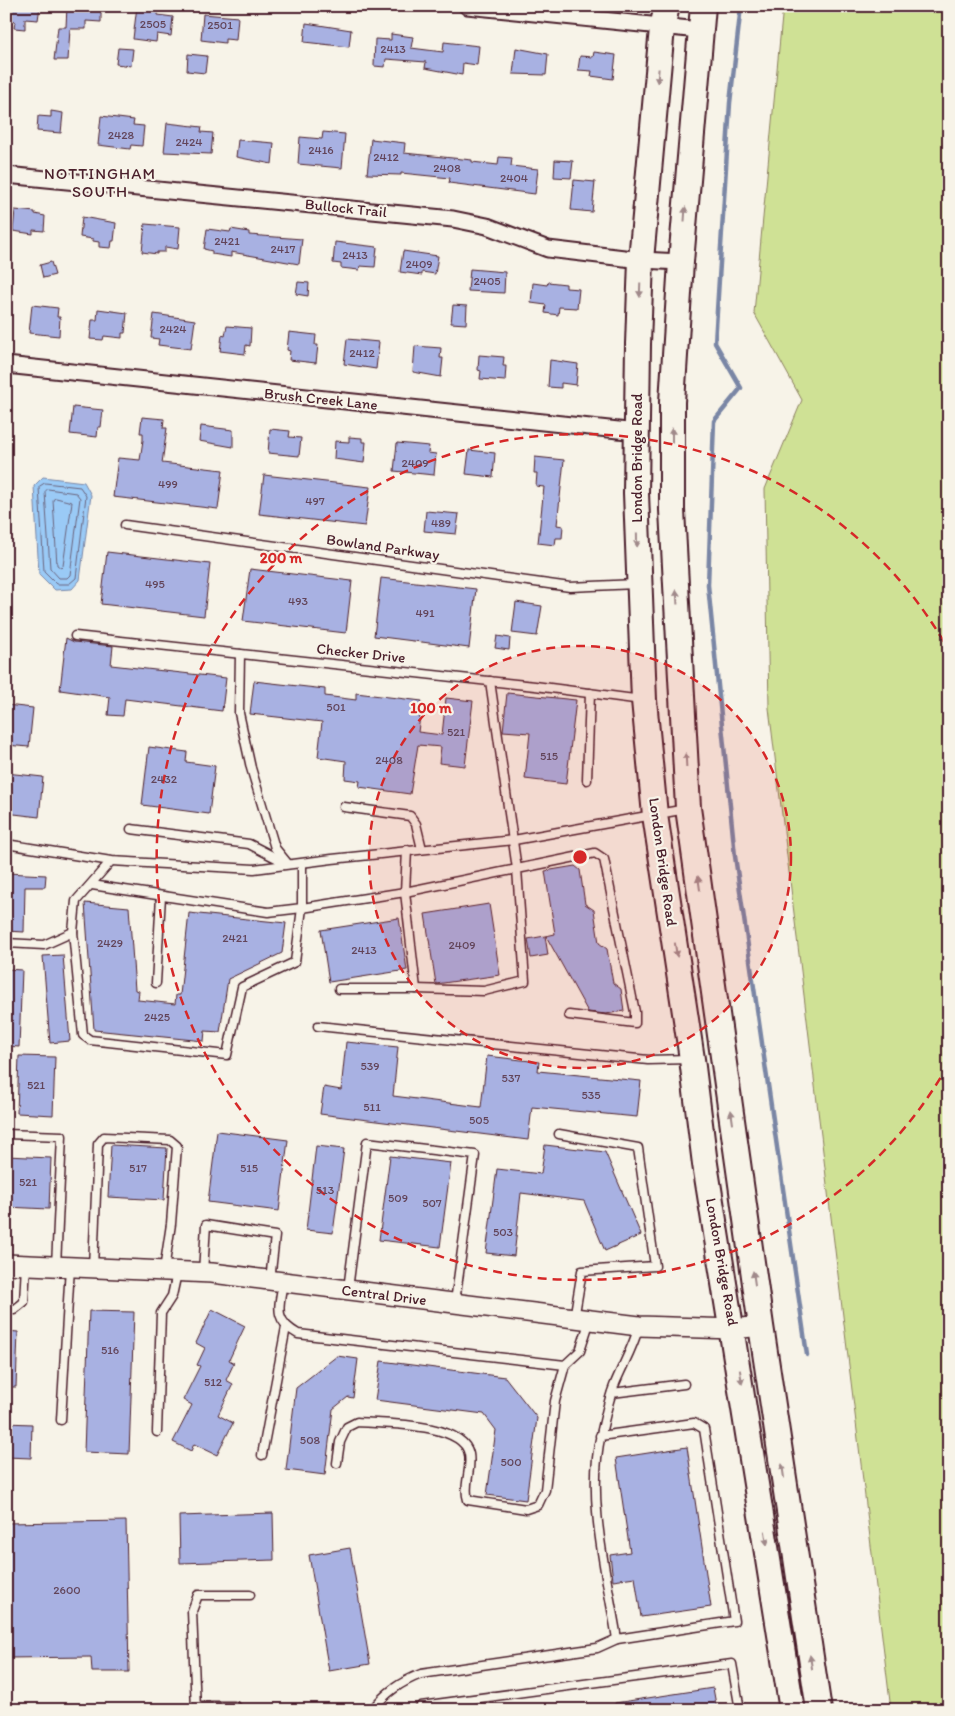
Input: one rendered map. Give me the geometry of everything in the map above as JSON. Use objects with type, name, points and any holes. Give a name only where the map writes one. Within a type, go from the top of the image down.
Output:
[{"type":"main road","name":"London Bridge Road","points":[[703,6],[699,30],[672,402],[672,510],[688,808],[761,1326],[819,1710]]},
{"type":"main road","name":"London Bridge Road","points":[[665,17],[641,260],[637,432],[638,584],[644,700],[655,815],[706,1164],[792,1710]]},
{"type":"street","points":[[467,6],[665,17],[699,30]]},
{"type":"street","name":"Bullock Trail","points":[[6,175],[454,219],[487,226],[548,249],[641,260],[681,262]]},
{"type":"street","name":"Brush Creek Lane","points":[[6,365],[637,432]]},
{"type":"street","name":"Central Drive","points":[[6,1264],[203,1272],[639,1326],[733,1329],[761,1326]]},
{"type":"street","points":[[202,1710],[234,1710]]},
{"type":"lane","name":"Bowland Parkway","points":[[124,525],[570,587],[638,584]]},
{"type":"lane","name":"Checker Drive","points":[[75,636],[490,681],[644,700]]},
{"type":"lane","points":[[240,654],[239,713],[249,759],[275,848],[288,864]]},
{"type":"lane","points":[[339,989],[484,990],[525,981],[514,840],[490,681]]},
{"type":"lane","points":[[587,780],[590,693]]},
{"type":"lane","points":[[344,807],[410,816],[416,824],[422,849]]},
{"type":"lane","points":[[6,844],[111,861],[254,869],[407,850],[514,840],[688,808]]},
{"type":"lane","points":[[131,830],[249,844],[288,864]]},
{"type":"lane","points":[[407,850],[405,892],[416,989]]},
{"type":"lane","points":[[92,885],[268,912],[405,892],[595,853],[604,858],[635,1012],[635,1023],[569,1015]]},
{"type":"lane","points":[[111,861],[92,885],[76,901],[73,932],[83,1035],[90,1040],[227,1055],[242,988],[295,962],[302,908],[302,864]]},
{"type":"lane","points":[[156,983],[161,896]]},
{"type":"lane","points":[[6,943],[44,945],[73,932]]},
{"type":"lane","points":[[318,1026],[648,1060],[692,1059]]},
{"type":"lane","points":[[6,1134],[62,1136],[61,1420]]},
{"type":"lane","points":[[337,1463],[340,1442],[347,1427],[357,1422],[438,1429],[461,1441],[470,1454],[465,1492],[468,1500],[526,1509],[538,1505],[545,1490],[555,1401],[565,1365],[580,1351],[582,1271],[655,1266],[638,1148],[559,1134]]},
{"type":"lane","points":[[93,1268],[98,1144],[104,1137],[170,1140],[177,1146],[171,1224],[172,1296],[160,1313],[157,1432]]},
{"type":"lane","points":[[348,1290],[367,1142],[475,1155],[455,1304]]},
{"type":"lane","points":[[203,1272],[206,1225],[275,1236],[278,1313],[286,1327],[298,1334],[565,1365]]},
{"type":"lane","points":[[6,1310],[14,1310],[24,1302],[26,1265]]},
{"type":"lane","points":[[617,1639],[601,1533],[596,1479],[600,1436],[612,1393],[633,1348],[639,1326]]},
{"type":"lane","points":[[262,1455],[286,1327]]},
{"type":"lane","points":[[612,1393],[684,1384]]},
{"type":"lane","points":[[372,1710],[382,1698],[403,1681],[421,1674],[597,1648],[617,1639],[734,1621],[704,1429],[694,1423],[600,1436]]},
{"type":"lane","points":[[196,1710],[192,1611],[198,1595],[250,1595]]},
{"type":"lane","points":[[418,1710],[421,1706],[732,1664],[740,1710]]},
{"type":"green space","points":[[783,6],[949,6],[949,1710],[891,1710],[769,708],[765,489],[802,400],[754,313]]},
{"type":"water","points":[[43,477],[84,482],[91,495],[80,580],[72,589],[55,590],[39,574],[34,486]]},
{"type":"building","points":[[6,6],[40,6],[38,20],[25,19],[25,29],[14,28],[15,21],[6,20]]},
{"type":"building","points":[[67,6],[101,6],[101,22],[86,21],[86,29],[70,29],[68,60],[54,60],[58,27],[66,27]]},
{"type":"building","points":[[137,6],[158,11],[158,15],[173,17],[171,36],[157,34],[156,42],[133,39]]},
{"type":"building","points":[[203,14],[238,17],[236,40],[225,39],[225,43],[201,40]]},
{"type":"building","points":[[306,23],[351,30],[349,47],[304,42]]},
{"type":"building","points":[[391,34],[413,37],[411,48],[443,52],[444,42],[479,46],[477,65],[463,63],[462,75],[425,68],[426,62],[386,59],[385,67],[374,66],[375,39],[391,40]]},
{"type":"building","points":[[118,48],[133,49],[131,66],[116,64]]},
{"type":"building","points":[[516,48],[548,54],[546,75],[513,74]]},
{"type":"building","points":[[594,52],[616,55],[613,79],[591,76],[592,71],[578,70],[580,56],[593,57]]},
{"type":"building","points":[[188,54],[207,56],[205,73],[187,71]]},
{"type":"building","points":[[51,111],[63,113],[61,133],[37,131],[38,116],[51,117]]},
{"type":"building","points":[[101,116],[134,120],[133,125],[144,126],[142,146],[131,145],[130,149],[98,145]]},
{"type":"building","points":[[167,123],[202,127],[201,132],[213,133],[211,154],[164,152]]},
{"type":"building","points":[[323,132],[345,134],[342,168],[298,164],[300,137],[322,139]]},
{"type":"building","points":[[371,139],[405,143],[404,153],[472,160],[472,162],[498,165],[499,157],[512,158],[511,166],[538,169],[535,194],[449,183],[450,178],[401,173],[401,175],[367,174]]},
{"type":"building","points":[[238,140],[274,143],[272,164],[236,157]]},
{"type":"building","points":[[555,160],[573,161],[571,178],[554,177]]},
{"type":"building","points":[[574,180],[595,182],[592,212],[571,210]]},
{"type":"building","points":[[15,210],[35,212],[35,214],[45,216],[44,231],[33,230],[33,234],[13,231]]},
{"type":"building","points":[[82,217],[116,223],[114,241],[112,241],[111,248],[99,247],[99,242],[80,237]]},
{"type":"building","points":[[145,224],[180,227],[178,249],[165,247],[165,252],[157,252],[157,254],[142,252]]},
{"type":"building","points":[[207,229],[230,232],[231,229],[249,232],[249,235],[302,239],[299,264],[231,252],[231,257],[212,254],[212,251],[204,249]]},
{"type":"building","points":[[335,242],[377,247],[375,267],[360,266],[359,270],[341,268],[341,264],[333,263]]},
{"type":"building","points":[[403,251],[438,256],[435,274],[422,272],[422,275],[400,272]]},
{"type":"building","points":[[51,262],[55,275],[43,278],[40,265]]},
{"type":"building","points":[[470,269],[505,272],[504,293],[468,291]]},
{"type":"building","points":[[298,282],[309,283],[308,296],[296,294]]},
{"type":"building","points":[[548,282],[566,284],[566,288],[579,289],[577,308],[559,307],[558,315],[545,313],[546,305],[531,303],[533,283],[547,285]]},
{"type":"building","points":[[32,305],[58,308],[57,317],[60,317],[59,336],[29,333]]},
{"type":"building","points":[[453,305],[467,306],[466,324],[451,323]]},
{"type":"building","points":[[98,309],[127,313],[125,333],[122,333],[122,338],[104,336],[103,340],[90,339],[92,320],[97,320]]},
{"type":"building","points":[[154,314],[195,320],[191,349],[158,345],[159,339],[151,338]]},
{"type":"building","points":[[227,326],[251,328],[250,346],[246,345],[245,354],[220,351],[222,335],[225,336]]},
{"type":"building","points":[[289,332],[316,335],[315,345],[318,345],[316,363],[289,360],[290,351],[287,350]]},
{"type":"building","points":[[347,339],[379,342],[376,369],[344,364]]},
{"type":"building","points":[[415,346],[441,348],[440,358],[443,358],[441,377],[413,372]]},
{"type":"building","points":[[479,355],[504,357],[503,366],[506,366],[505,381],[480,379],[481,371],[478,370]]},
{"type":"building","points":[[550,360],[578,364],[576,385],[561,383],[561,388],[548,387]]},
{"type":"building","points":[[73,407],[103,410],[101,427],[98,427],[97,437],[70,434]]},
{"type":"building","points":[[142,417],[164,419],[163,428],[167,428],[162,463],[223,470],[218,509],[113,497],[118,458],[140,460],[143,440],[143,433],[140,433]]},
{"type":"building","points":[[201,426],[233,430],[233,447],[199,441]]},
{"type":"building","points":[[270,429],[290,431],[289,437],[301,438],[299,456],[268,453]]},
{"type":"building","points":[[349,437],[362,438],[362,442],[366,442],[364,463],[334,459],[335,441],[349,442]]},
{"type":"building","points":[[397,443],[429,446],[428,453],[436,454],[434,475],[394,471]]},
{"type":"building","points":[[469,450],[495,453],[493,477],[466,474]]},
{"type":"building","points":[[535,457],[564,460],[557,525],[563,526],[562,538],[556,538],[555,545],[538,543],[544,487],[536,486],[537,473],[534,473]]},
{"type":"building","points":[[264,475],[370,487],[365,526],[259,514]]},
{"type":"building","points":[[426,511],[459,514],[456,534],[424,531]]},
{"type":"building","points":[[107,552],[210,564],[204,616],[101,604]]},
{"type":"building","points":[[250,569],[352,581],[346,633],[243,621]]},
{"type":"building","points":[[381,578],[476,589],[469,648],[374,636]]},
{"type":"building","points":[[516,602],[542,606],[537,636],[512,633]]},
{"type":"building","points":[[497,636],[510,638],[509,650],[495,648]]},
{"type":"building","points":[[66,638],[74,642],[113,646],[111,665],[226,678],[222,711],[125,699],[123,716],[108,715],[110,697],[60,690]]},
{"type":"building","points":[[254,681],[325,689],[325,696],[356,700],[356,693],[422,701],[418,732],[442,735],[446,698],[473,701],[465,766],[439,763],[441,747],[418,745],[410,794],[359,787],[360,781],[345,779],[346,761],[318,757],[322,722],[250,714]]},
{"type":"building","points":[[507,693],[576,700],[566,784],[525,779],[530,733],[503,731]]},
{"type":"building","points":[[6,705],[33,708],[29,747],[6,745]]},
{"type":"building","points":[[149,747],[187,752],[186,762],[215,766],[209,814],[142,805]]},
{"type":"building","points":[[6,773],[43,777],[39,817],[6,813]]},
{"type":"building","points":[[575,866],[580,870],[585,904],[594,910],[599,943],[607,949],[613,983],[621,989],[624,1011],[606,1014],[588,1012],[546,936],[555,934],[545,871]]},
{"type":"building","points":[[6,873],[46,875],[45,887],[25,887],[24,932],[6,931]]},
{"type":"building","points":[[85,903],[129,907],[135,990],[139,991],[138,1000],[175,1004],[176,995],[180,995],[189,913],[286,923],[282,953],[228,979],[220,1032],[205,1031],[204,1041],[94,1030]]},
{"type":"building","points":[[489,904],[500,975],[436,984],[425,914]]},
{"type":"building","points":[[399,918],[407,970],[329,982],[321,930]]},
{"type":"building","points":[[545,936],[548,955],[531,958],[528,939]]},
{"type":"building","points":[[63,955],[70,1041],[50,1043],[43,956]]},
{"type":"building","points":[[6,969],[22,970],[19,1047],[6,1046]]},
{"type":"building","points":[[346,1042],[398,1047],[393,1096],[481,1107],[487,1056],[539,1062],[538,1071],[641,1081],[637,1117],[532,1107],[528,1140],[320,1114],[324,1087],[341,1090]]},
{"type":"building","points":[[19,1056],[55,1057],[53,1115],[17,1113]]},
{"type":"building","points":[[217,1131],[288,1140],[279,1211],[208,1202]]},
{"type":"building","points":[[111,1145],[167,1148],[164,1200],[108,1197]]},
{"type":"building","points":[[545,1145],[605,1152],[641,1235],[605,1251],[584,1201],[521,1193],[514,1256],[486,1253],[497,1169],[541,1174]]},
{"type":"building","points":[[316,1146],[344,1149],[333,1233],[306,1230]]},
{"type":"building","points":[[6,1156],[51,1158],[49,1209],[6,1207]]},
{"type":"building","points":[[390,1156],[451,1163],[440,1247],[379,1240]]},
{"type":"building","points":[[212,1309],[245,1326],[229,1360],[234,1363],[226,1380],[233,1384],[218,1415],[233,1423],[217,1455],[194,1444],[191,1451],[173,1442],[192,1405],[183,1400],[200,1366],[197,1365],[205,1348],[196,1343]]},
{"type":"building","points":[[89,1311],[134,1312],[129,1454],[84,1452]]},
{"type":"building","points":[[6,1331],[18,1332],[16,1387],[6,1387]]},
{"type":"building","points":[[337,1356],[358,1359],[353,1398],[348,1397],[333,1409],[325,1475],[286,1470],[296,1388]]},
{"type":"building","points":[[381,1361],[505,1377],[537,1418],[526,1500],[487,1495],[496,1430],[484,1414],[375,1400]]},
{"type":"building","points":[[6,1423],[32,1424],[31,1458],[6,1457]]},
{"type":"building","points":[[687,1447],[711,1607],[641,1617],[635,1577],[613,1580],[610,1555],[630,1552],[616,1458]]},
{"type":"building","points":[[273,1513],[274,1560],[180,1563],[179,1516]]},
{"type":"building","points":[[126,1521],[129,1672],[92,1672],[91,1657],[6,1658],[6,1523]]},
{"type":"building","points":[[350,1548],[370,1664],[329,1671],[309,1555]]},
{"type":"building","points":[[713,1688],[717,1710],[615,1710],[615,1703]]},
{"type":"waterway","points":[[741,6],[730,103],[715,343],[741,388],[714,421],[708,585],[735,856],[807,1355]]},
{"type":"district","name":"NOTTINGHAM SOUTH","points":[[100,182]]}]
